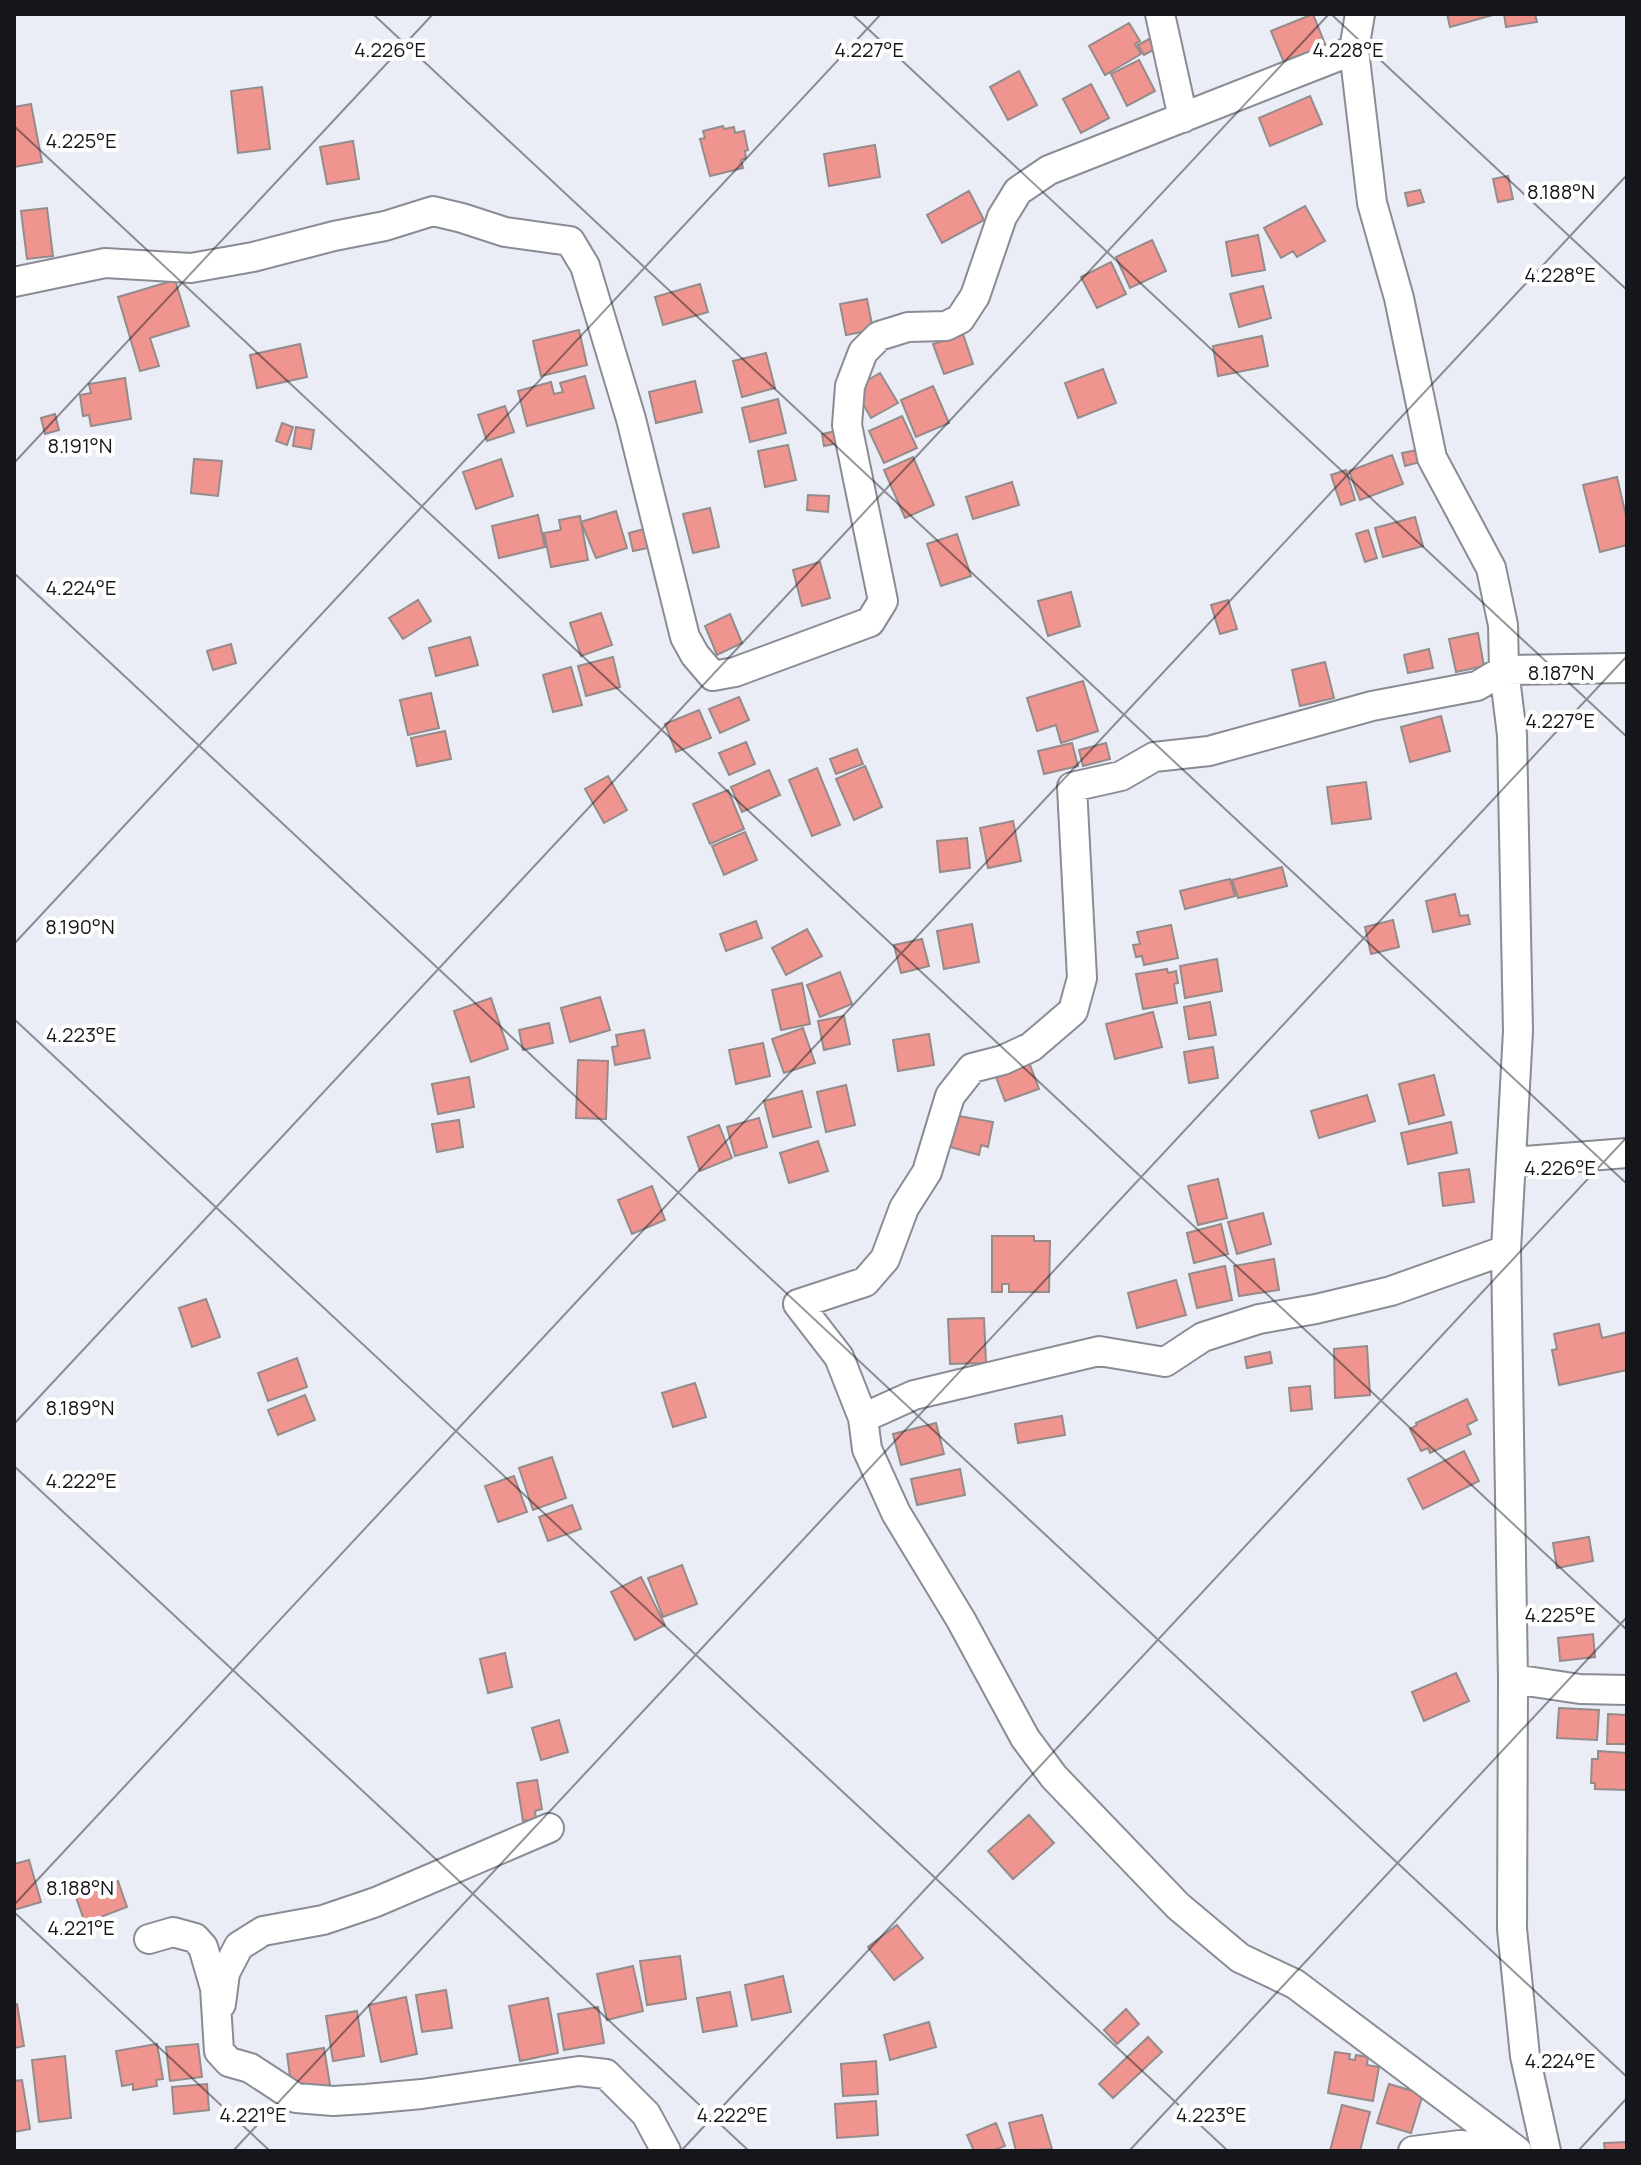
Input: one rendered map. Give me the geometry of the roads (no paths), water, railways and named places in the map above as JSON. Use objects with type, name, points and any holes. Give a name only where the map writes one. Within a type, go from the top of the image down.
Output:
[{"type":"street","points":[[1160,14],[1183,118]]},
{"type":"street","points":[[1360,14],[1354,50],[1372,203],[1399,298],[1432,458],[1491,568],[1503,625],[1504,670],[1512,735],[1518,1031],[1506,1250],[1513,1679],[1512,1929],[1525,2056],[1546,2151]]},
{"type":"street","points":[[14,282],[105,263],[191,268],[385,226],[433,211],[505,232],[570,241],[585,266],[631,419],[685,637],[713,676],[735,672],[870,622],[883,601],[847,425],[850,386],[863,352],[879,336],[908,327],[946,326],[960,319],[975,296],[1002,217],[1018,191],[1049,170],[1354,50]]},
{"type":"street","points":[[1516,2150],[1295,1984],[1240,1958],[1178,1906],[1054,1777],[1025,1738],[961,1620],[896,1513],[867,1449],[863,1418],[839,1357],[798,1304],[865,1282],[885,1259],[904,1208],[927,1172],[950,1096],[972,1068],[1003,1060],[1031,1047],[1073,1011],[1082,978],[1072,787],[1121,776],[1154,757],[1209,751],[1372,706],[1477,686],[1504,670],[1627,668]]},
{"type":"street","points":[[1511,1162],[1627,1153]]},
{"type":"street","points":[[863,1418],[914,1395],[1099,1351],[1165,1362],[1203,1337],[1259,1319],[1391,1291],[1506,1250]]},
{"type":"street","points":[[1513,1679],[1580,1689],[1627,1690]]},
{"type":"street","points":[[218,2017],[225,1973],[239,1946],[263,1931],[323,1920],[376,1902],[549,1828]]},
{"type":"street","points":[[149,1939],[173,1932],[195,1938],[203,1947],[215,1988],[219,2051],[229,2062],[250,2068],[296,2098],[333,2101],[366,2099],[579,2071],[606,2074],[646,2114],[666,2151]]},
{"type":"street","points":[[1413,2151],[1460,2145],[1516,2150]]}]
